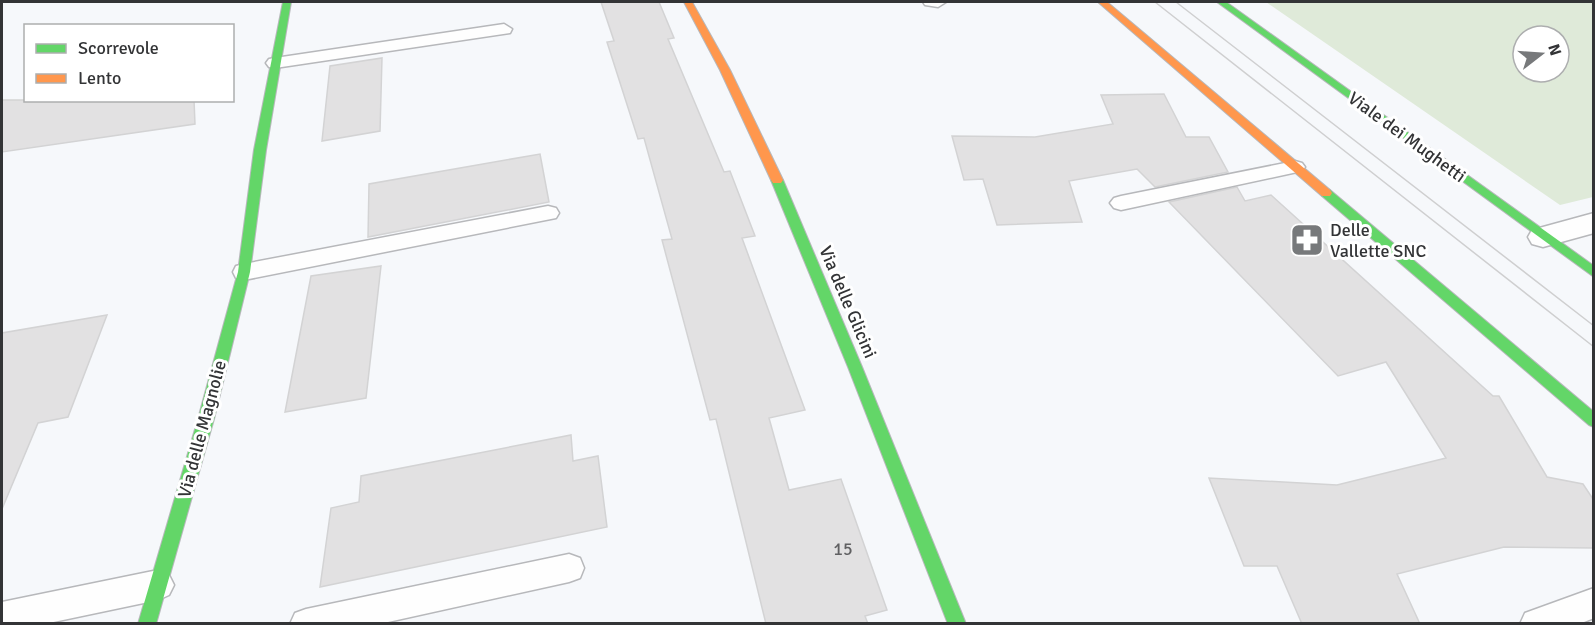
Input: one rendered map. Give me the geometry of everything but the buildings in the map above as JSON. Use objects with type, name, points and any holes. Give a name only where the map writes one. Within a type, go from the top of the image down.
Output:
[{"type":"street","name":"Via delle Magnolie","points":[[147,624],[206,419],[244,272],[260,150],[287,2]]},
{"type":"street","name":"Via delle Glicini","points":[[688,2],[711,41],[772,167],[860,378],[957,624]]},
{"type":"street","points":[[1102,2],[1593,421]]},
{"type":"street","name":"Viale dei Mughetti","points":[[1221,2],[1593,273]]},
{"type":"street","points":[[1543,237],[1593,223]]},
{"type":"lane","points":[[275,63],[504,29]]},
{"type":"lane","points":[[1121,203],[1294,167]]},
{"type":"lane","points":[[244,272],[548,213]]},
{"type":"lane","points":[[306,624],[569,567]]},
{"type":"lane","points":[[2,616],[158,585]]},
{"type":"lane","points":[[1536,624],[1593,603]]},
{"type":"green space","points":[[1266,2],[1593,2],[1593,197],[1560,205]]},
{"type":"tram line","points":[[1155,2],[1594,347]]},
{"type":"tram line","points":[[1176,2],[1594,326]]},
{"type":"traffic: fast","points":[[147,624],[206,419],[244,272],[260,150],[287,2]]},
{"type":"traffic: fast","points":[[1221,2],[1594,273]]},
{"type":"traffic: fast","points":[[777,180],[855,367],[957,624]]},
{"type":"traffic: fast","points":[[1326,193],[1594,421]]},
{"type":"traffic: slow","points":[[688,2],[725,70],[777,180]]},
{"type":"traffic: slow","points":[[1102,2],[1326,193]]},
{"type":"place","name":"Delle Vallette SNC","points":[[1307,240]]}]
